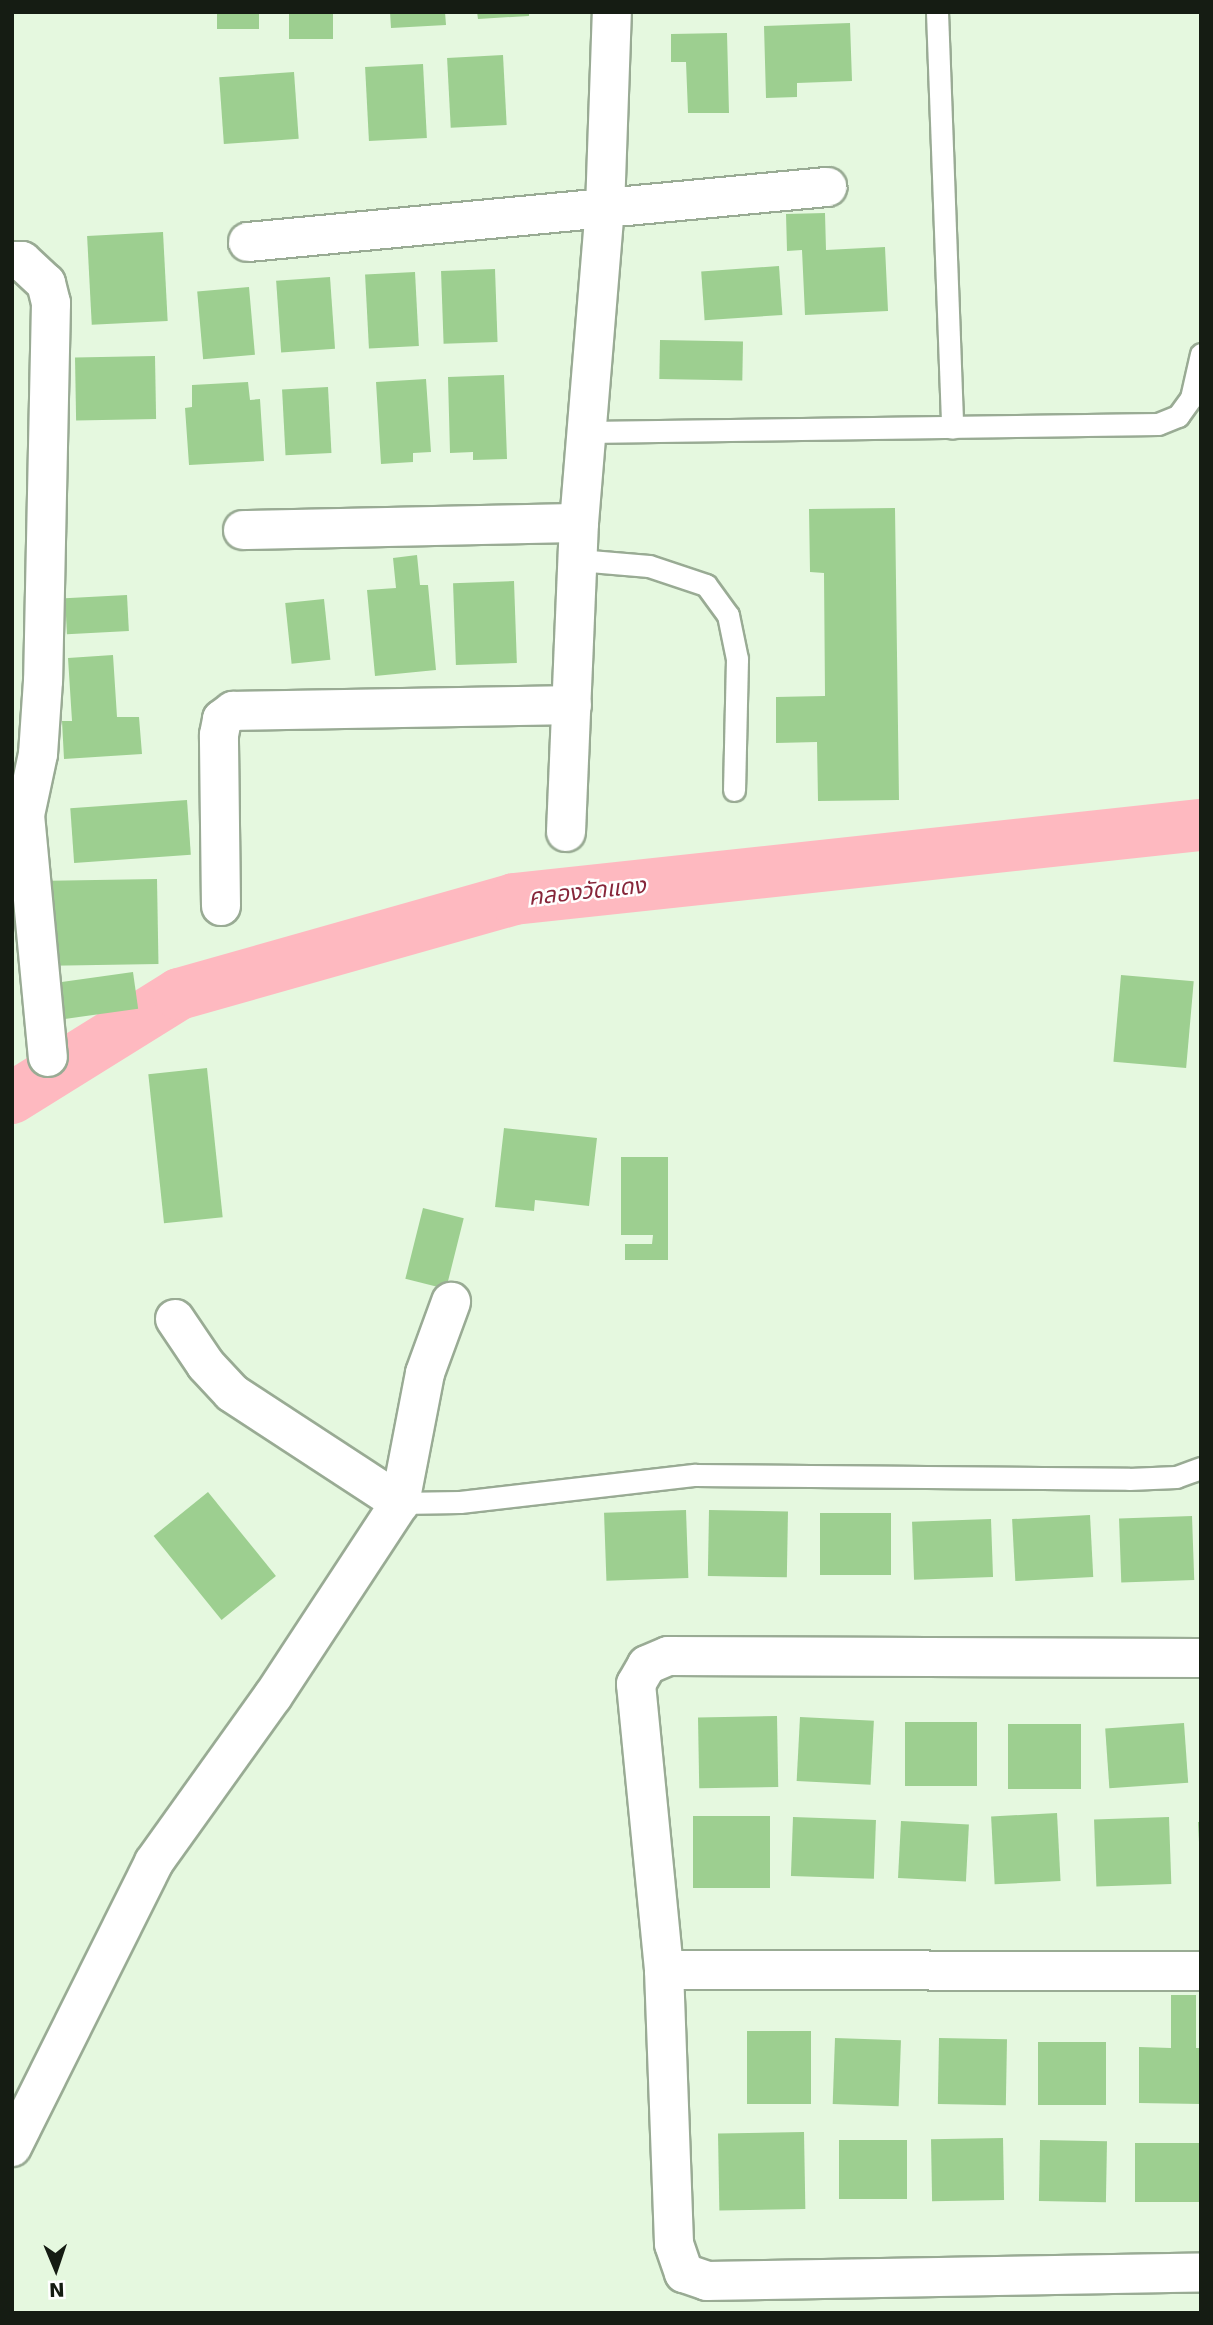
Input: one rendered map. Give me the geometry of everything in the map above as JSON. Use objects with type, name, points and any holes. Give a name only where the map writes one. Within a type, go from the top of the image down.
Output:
[{"type":"street","points":[[566,832],[579,541],[605,209],[612,12]]},
{"type":"street","points":[[248,242],[827,187]]},
{"type":"street","points":[[12,261],[22,261],[46,282],[51,303],[43,681],[38,754],[25,815],[48,1057]]},
{"type":"street","points":[[243,530],[579,541]]},
{"type":"street","points":[[221,906],[219,735],[222,719],[233,711],[572,705]]},
{"type":"street","points":[[12,2147],[154,1862],[273,1696],[400,1503],[425,1373],[451,1302]]},
{"type":"street","points":[[175,1319],[206,1365],[232,1393],[400,1503]]},
{"type":"street","points":[[1201,1658],[668,1656],[647,1665],[636,1684],[664,1970],[674,2244],[684,2273],[707,2281],[1201,2272]]},
{"type":"street","points":[[664,1970],[1201,1971]]},
{"type":"lane","points":[[937,12],[952,428]]},
{"type":"lane","points":[[587,432],[1158,424],[1178,416],[1196,403],[1201,354]]},
{"type":"lane","points":[[579,541],[706,585],[729,615],[737,659],[734,790]]},
{"type":"lane","points":[[400,1503],[460,1502],[695,1475],[1129,1479],[1176,1477],[1201,1468]]},
{"type":"building","points":[[217,12],[259,12],[259,29],[217,29]]},
{"type":"building","points":[[289,12],[333,12],[333,39],[289,39]]},
{"type":"building","points":[[390,12],[445,12],[446,25],[391,28]]},
{"type":"building","points":[[477,12],[529,12],[529,16],[478,19]]},
{"type":"building","points":[[850,23],[852,81],[797,83],[797,97],[766,98],[764,26]]},
{"type":"building","points":[[727,33],[729,113],[688,113],[686,62],[671,62],[671,34]]},
{"type":"building","points":[[503,55],[507,125],[451,128],[447,58]]},
{"type":"building","points":[[423,64],[427,138],[369,141],[365,67]]},
{"type":"building","points":[[294,72],[299,139],[224,144],[219,77]]},
{"type":"building","points":[[825,213],[826,250],[885,247],[888,311],[805,315],[802,250],[787,251],[786,214]]},
{"type":"building","points":[[163,232],[168,321],[92,325],[87,236]]},
{"type":"building","points":[[779,266],[782,315],[705,320],[701,271]]},
{"type":"building","points":[[495,269],[498,342],[444,344],[441,271]]},
{"type":"building","points":[[415,272],[419,346],[369,349],[365,275]]},
{"type":"building","points":[[330,277],[335,349],[281,353],[276,281]]},
{"type":"building","points":[[249,287],[255,355],[203,359],[197,292]]},
{"type":"building","points":[[660,340],[743,341],[742,380],[659,379]]},
{"type":"building","points":[[155,356],[156,419],[76,420],[75,357]]},
{"type":"building","points":[[504,375],[507,459],[473,460],[473,452],[450,453],[448,377]]},
{"type":"building","points":[[426,379],[431,452],[413,453],[413,462],[381,464],[376,382]]},
{"type":"building","points":[[248,382],[250,400],[260,399],[264,461],[189,465],[185,408],[192,407],[192,385]]},
{"type":"building","points":[[328,387],[331,453],[286,455],[282,389]]},
{"type":"building","points":[[895,508],[899,800],[818,801],[817,742],[776,743],[776,697],[825,696],[824,573],[810,572],[809,509]]},
{"type":"building","points":[[417,555],[420,585],[428,585],[436,670],[375,676],[367,590],[396,588],[393,558]]},
{"type":"building","points":[[514,581],[517,663],[456,665],[453,583]]},
{"type":"building","points":[[127,595],[129,631],[67,634],[65,598]]},
{"type":"building","points":[[324,599],[330,660],[292,664],[285,603]]},
{"type":"building","points":[[113,655],[117,717],[139,717],[142,754],[64,759],[62,721],[72,721],[68,658]]},
{"type":"building","points":[[187,800],[191,855],[74,863],[70,808]]},
{"type":"building","points":[[157,879],[158,964],[51,966],[50,881]]},
{"type":"building","points":[[133,972],[138,1009],[58,1020],[53,983]]},
{"type":"building","points":[[1121,975],[1194,981],[1186,1068],[1113,1062]]},
{"type":"building","points":[[207,1068],[223,1217],[164,1223],[148,1074]]},
{"type":"building","points":[[504,1128],[597,1138],[589,1206],[535,1200],[534,1211],[495,1207]]},
{"type":"building","points":[[621,1157],[668,1157],[668,1260],[625,1260],[625,1244],[652,1244],[653,1235],[621,1235]]},
{"type":"building","points":[[423,1208],[464,1218],[446,1289],[405,1279]]},
{"type":"building","points":[[208,1492],[276,1576],[222,1620],[154,1536]]},
{"type":"building","points":[[686,1510],[688,1578],[606,1581],[604,1513]]},
{"type":"building","points":[[709,1510],[788,1511],[787,1577],[708,1576]]},
{"type":"building","points":[[820,1513],[891,1513],[891,1575],[820,1575]]},
{"type":"building","points":[[1090,1515],[1093,1577],[1015,1581],[1012,1519]]},
{"type":"building","points":[[1192,1516],[1194,1580],[1121,1583],[1119,1519]]},
{"type":"building","points":[[991,1519],[993,1577],[914,1580],[912,1522]]},
{"type":"building","points":[[777,1716],[778,1787],[699,1788],[698,1717]]},
{"type":"building","points":[[800,1717],[874,1721],[871,1785],[797,1781]]},
{"type":"building","points":[[905,1722],[977,1722],[977,1786],[905,1786]]},
{"type":"building","points":[[1184,1723],[1188,1783],[1109,1788],[1105,1729]]},
{"type":"building","points":[[1008,1724],[1081,1724],[1081,1789],[1008,1789]]},
{"type":"building","points":[[1057,1813],[1061,1881],[995,1884],[991,1816]]},
{"type":"building","points":[[693,1816],[770,1816],[770,1888],[693,1888]]},
{"type":"building","points":[[793,1817],[876,1820],[874,1879],[791,1876]]},
{"type":"building","points":[[1169,1817],[1171,1884],[1096,1887],[1094,1820]]},
{"type":"building","points":[[901,1821],[969,1825],[966,1881],[898,1878]]},
{"type":"building","points":[[1198,1822],[1201,1822],[1201,1842],[1199,1842]]},
{"type":"building","points":[[1171,1995],[1196,1995],[1196,2048],[1201,2048],[1201,2104],[1139,2103],[1139,2047],[1171,2048]]},
{"type":"building","points":[[747,2031],[811,2031],[811,2104],[747,2104]]},
{"type":"building","points":[[835,2038],[901,2040],[899,2106],[833,2104]]},
{"type":"building","points":[[939,2038],[1007,2039],[1006,2105],[938,2104]]},
{"type":"building","points":[[1038,2042],[1106,2042],[1106,2105],[1038,2105]]},
{"type":"building","points":[[804,2132],[805,2209],[719,2210],[718,2134]]},
{"type":"building","points":[[1003,2138],[1004,2200],[932,2201],[931,2139]]},
{"type":"building","points":[[839,2140],[907,2140],[907,2199],[839,2199]]},
{"type":"building","points":[[1040,2140],[1107,2141],[1106,2202],[1039,2201]]},
{"type":"building","points":[[1135,2143],[1201,2143],[1201,2202],[1135,2202]]},
{"type":"waterway","name":"คลองวัดแดง","points":[[12,1098],[179,994],[514,899],[1201,825]]}]
